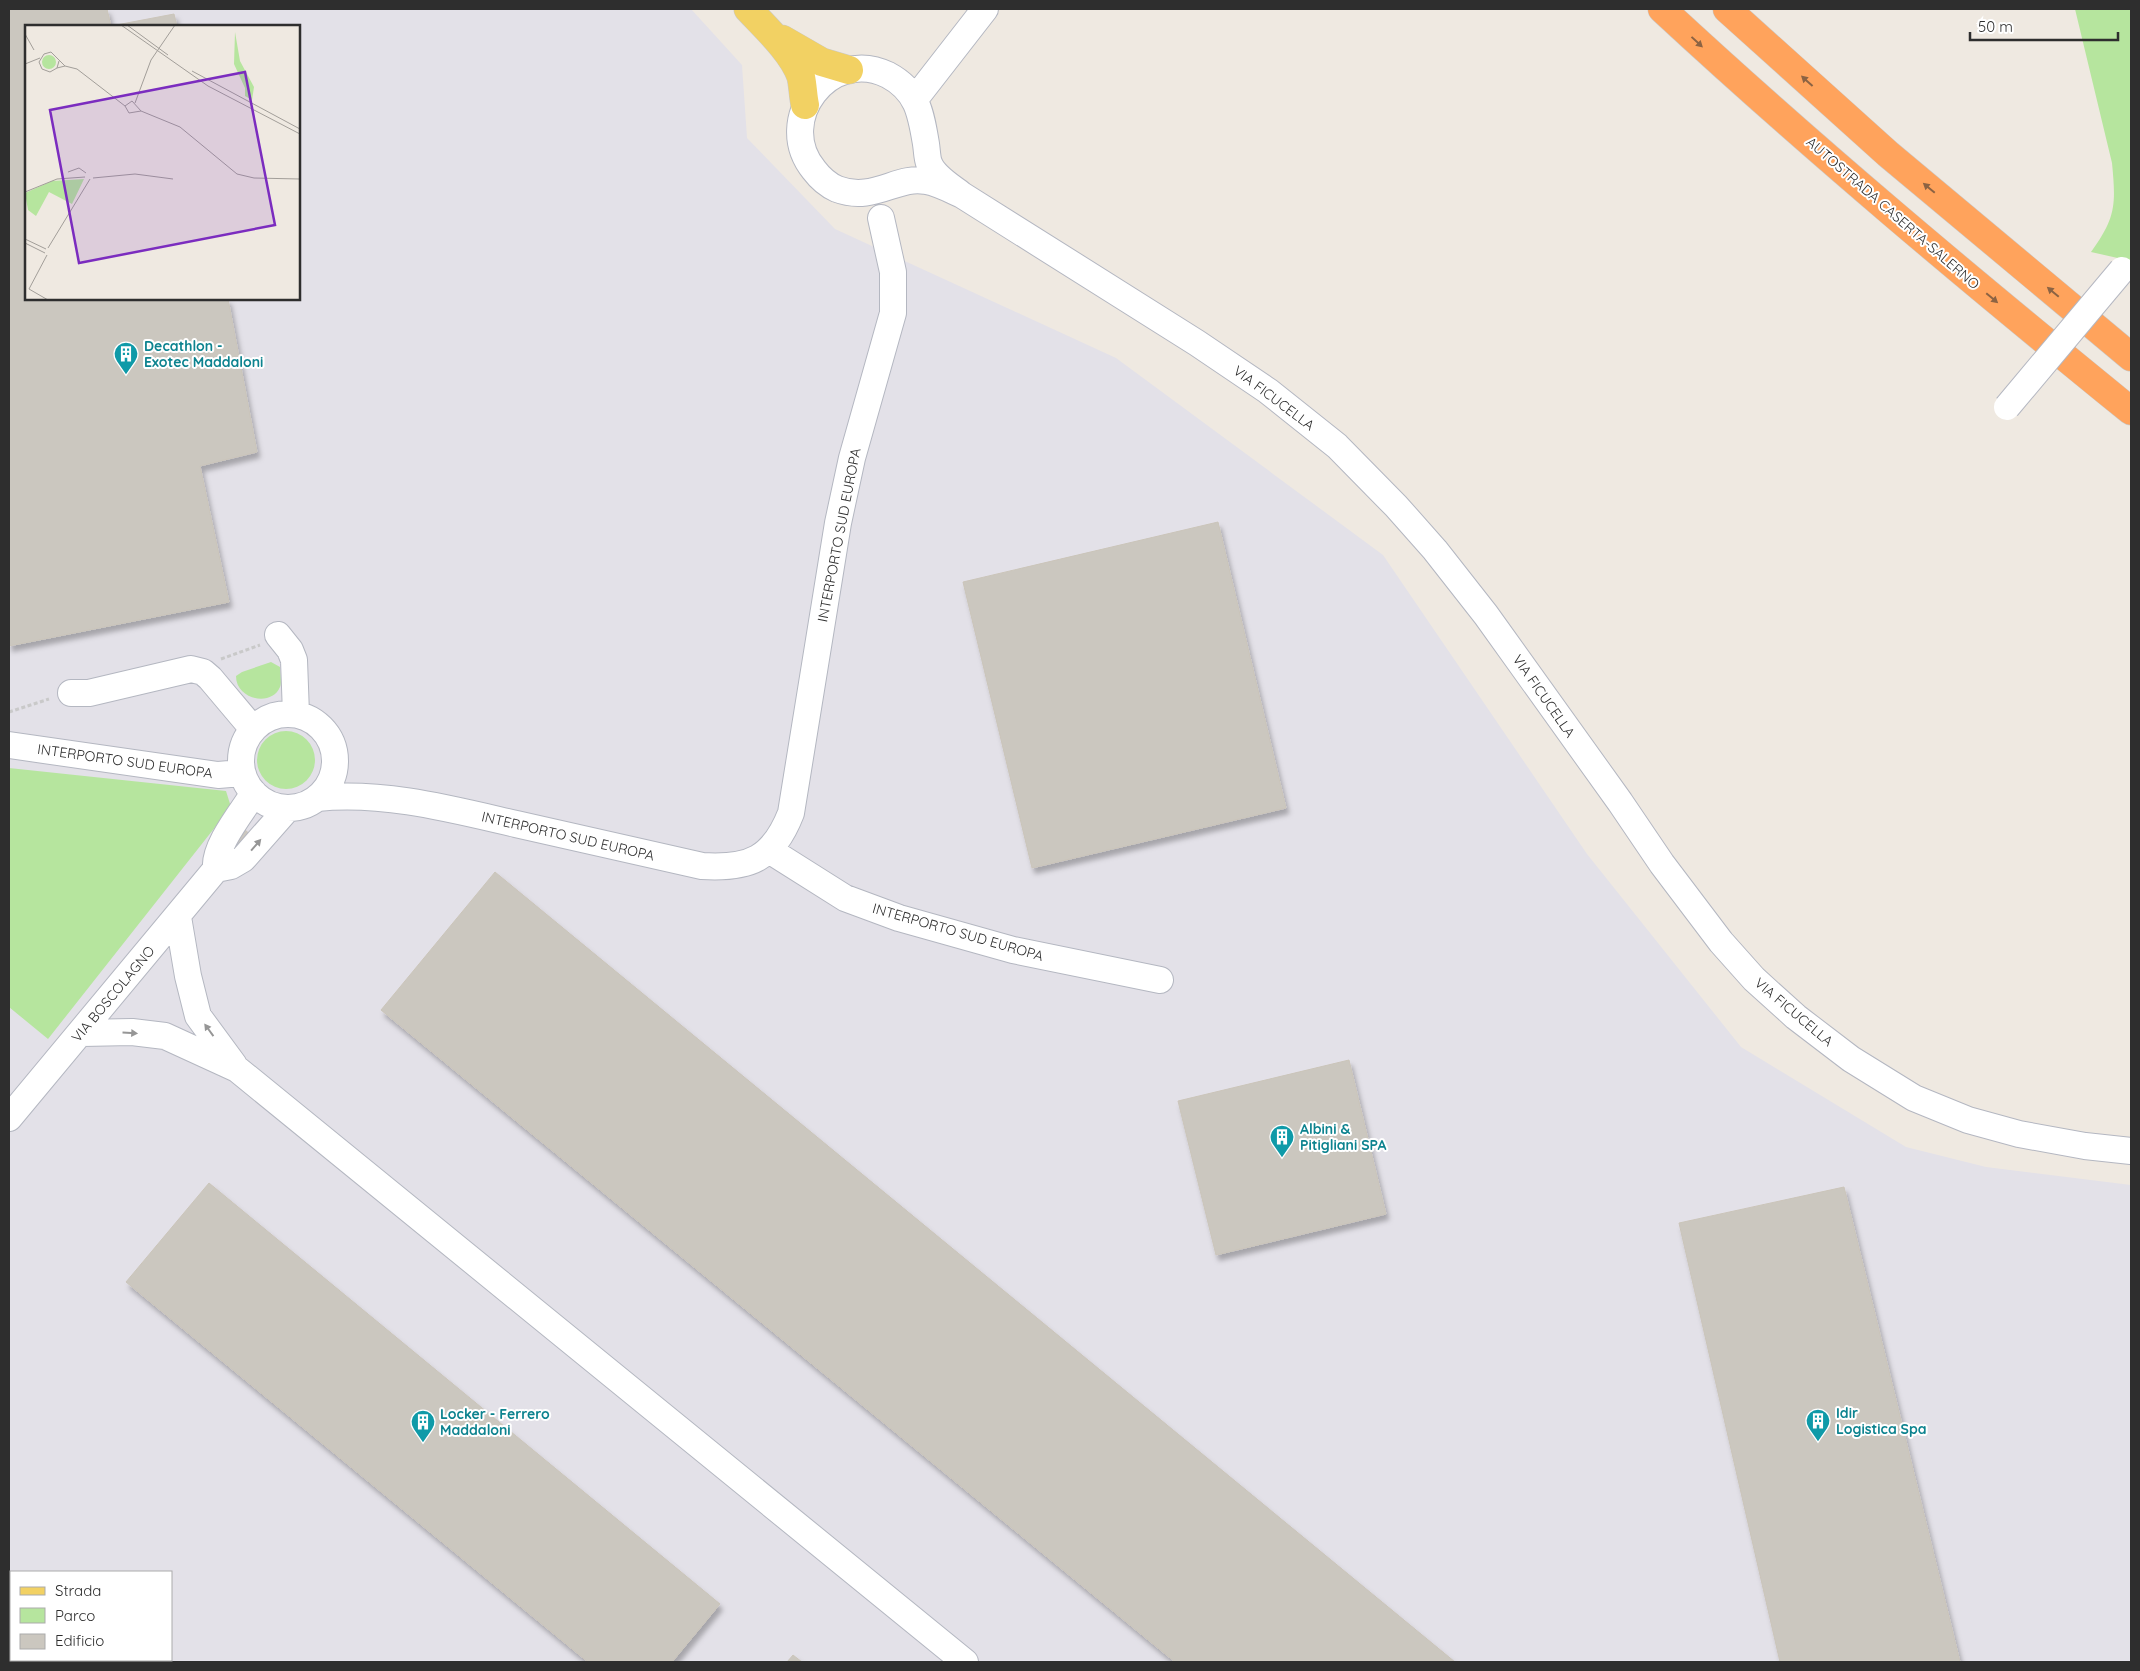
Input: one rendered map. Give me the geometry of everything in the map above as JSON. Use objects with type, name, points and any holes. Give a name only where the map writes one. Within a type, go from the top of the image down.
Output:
[{"type":"highway","name":"AUTOSTRADA CASERTA-SALERNO","points":[[1662,9],[1724,67],[1864,190],[2131,411]]},
{"type":"highway","points":[[1727,9],[1888,154],[2131,357]]},
{"type":"main road","points":[[748,9],[768,30],[794,63],[801,78],[805,104]]},
{"type":"main road","points":[[768,30],[803,53],[822,62],[849,70]]},
{"type":"street","points":[[915,99],[985,9]]},
{"type":"street","name":"VIA FICUCELLA","points":[[962,194],[926,181],[913,181],[876,192],[856,193],[836,189],[820,178],[807,162],[800,144],[799,124],[805,104],[816,88],[831,77],[849,70],[868,70],[887,74],[903,84],[915,99],[922,115],[929,163],[936,174],[962,194],[1197,343],[1268,391],[1337,446],[1396,506],[1435,550],[1474,600],[1620,802],[1662,864],[1721,942],[1754,979],[1796,1017],[1851,1059],[1914,1098],[1968,1120],[2028,1136],[2085,1146],[2131,1151]]},
{"type":"street","name":"VIA FICUCELLA","points":[[891,186],[904,177],[914,165],[922,149],[924,132]]},
{"type":"street","name":"INTERPORTO SUD EUROPA","points":[[316,798],[341,796],[394,799],[483,816],[702,866],[728,868],[750,863],[769,850],[783,833],[791,813],[846,486],[852,458],[893,313],[893,272],[881,218]]},
{"type":"street","points":[[2007,407],[2122,270]]},
{"type":"street","points":[[278,635],[290,650],[294,660],[296,714]]},
{"type":"street","points":[[72,693],[89,693],[191,669],[203,672],[210,678],[253,729]]},
{"type":"street","points":[[280,714],[296,714],[310,720],[323,730],[331,742],[335,757],[333,773],[327,787],[316,798],[303,806],[288,808],[272,806],[259,798],[248,783],[240,757],[244,742],[253,729],[265,719],[280,714]]},
{"type":"street","name":"INTERPORTO SUD EUROPA","points":[[9,745],[218,774],[248,783]]},
{"type":"street","name":"INTERPORTO SUD EUROPA","points":[[335,757],[350,774],[394,799]]},
{"type":"street","name":"VIA BOSCOLAGNO","points":[[9,1118],[216,869],[215,860],[248,783]]},
{"type":"street","points":[[216,869],[231,866],[243,859],[288,808]]},
{"type":"street","name":"INTERPORTO SUD EUROPA","points":[[769,850],[845,898],[899,918],[1012,950],[1160,980]]},
{"type":"street","points":[[178,917],[188,976],[198,1016],[238,1070]]},
{"type":"street","points":[[82,1032],[132,1032],[165,1036],[238,1070],[965,1662]]},
{"type":"path","points":[[191,669],[254,648],[278,635]]},
{"type":"path","points":[[9,712],[72,693]]},
{"type":"shaded area","points":[[9,9],[691,9],[742,65],[747,138],[835,229],[1116,358],[1383,555],[1587,854],[1741,1047],[1906,1147],[1986,1167],[2131,1185],[2131,1662],[9,1662]]},
{"type":"green space","points":[[2075,9],[2131,9],[2131,261],[2091,252],[2110,220],[2114,190],[2112,163]]},
{"type":"green space","points":[[271,662],[280,667],[281,685],[276,693],[263,699],[255,698],[242,691],[236,676]]},
{"type":"green space","points":[[286,731],[302,736],[310,744],[315,760],[310,776],[302,784],[286,789],[270,784],[262,776],[257,760],[262,744],[270,736]]},
{"type":"green space","points":[[9,768],[226,791],[231,807],[48,1039],[9,1007]]},
{"type":"building","name":"Decathlon - Exotec Maddaloni","points":[[9,9],[107,9],[111,25],[25,25],[25,300],[228,300],[257,452],[200,466],[229,602],[9,646]]},
{"type":"building","points":[[174,14],[177,25],[116,25]]},
{"type":"building","points":[[1218,522],[1286,808],[1032,868],[963,582]]},
{"type":"building","points":[[244,829],[253,837],[243,848],[234,840]]},
{"type":"building","points":[[495,872],[1455,1662],[1175,1662],[381,1010]]},
{"type":"building","name":"Albini & Pitigliani SPA","points":[[1349,1060],[1386,1214],[1216,1255],[1178,1101]]},
{"type":"building","name":"Locker - Ferrero Maddaloni","points":[[209,1183],[720,1604],[672,1662],[588,1662],[126,1282]]},
{"type":"building","name":"Idir Logistica Spa","points":[[1844,1187],[1960,1662],[1780,1662],[1679,1223]]},
{"type":"building","points":[[793,1655],[802,1662],[787,1662]]},
{"type":"place","name":"Decathlon - Exotec Maddaloni","points":[[126,375]]},
{"type":"place","name":"Albini & Pitigliani SPA","points":[[1282,1158]]},
{"type":"place","name":"Idir Logistica Spa","points":[[1818,1442]]},
{"type":"place","name":"Locker - Ferrero Maddaloni","points":[[423,1443]]}]
